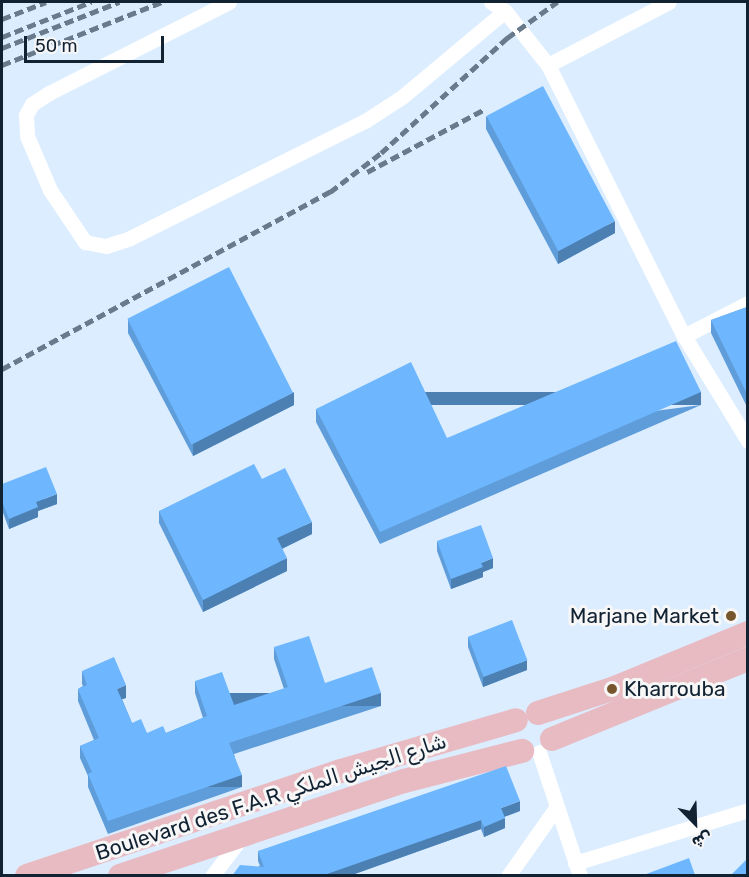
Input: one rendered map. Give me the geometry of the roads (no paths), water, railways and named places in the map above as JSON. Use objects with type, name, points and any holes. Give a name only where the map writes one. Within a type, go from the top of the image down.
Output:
[{"type":"main road","name":"Boulevard des F.A.R شارع الجيش الملكي","points":[[27,876],[341,771],[527,717],[612,689],[747,633]]},
{"type":"main road","name":"Boulevard des F.A.R شارع الجيش الملكي","points":[[120,876],[404,781],[538,748],[747,659]]},
{"type":"main road","points":[[527,717],[549,720],[538,748],[512,737],[527,717]]},
{"type":"street","points":[[229,2],[49,93],[32,104],[26,115],[27,136],[50,190],[85,242],[106,246],[130,238],[365,121],[402,97],[506,11]]},
{"type":"street","points":[[491,2],[506,11],[548,65],[684,336],[747,441]]},
{"type":"street","points":[[548,65],[669,2]]},
{"type":"street","points":[[684,336],[747,303]]},
{"type":"street","points":[[538,748],[577,869],[747,810]]},
{"type":"street","points":[[508,876],[556,808]]},
{"type":"street","points":[[212,876],[243,835]]},
{"type":"railway","points":[[2,19],[46,2]]},
{"type":"railway","points":[[2,37],[91,2]]},
{"type":"railway","points":[[2,48],[119,2]]},
{"type":"railway","points":[[2,65],[162,2]]},
{"type":"railway","points":[[2,369],[330,192],[381,153],[507,38],[557,2]]},
{"type":"railway","points":[[367,172],[483,110]]},
{"type":"place","name":"Marjane Market","points":[[731,616]]},
{"type":"place","name":"Kharrouba","points":[[612,689]]}]
